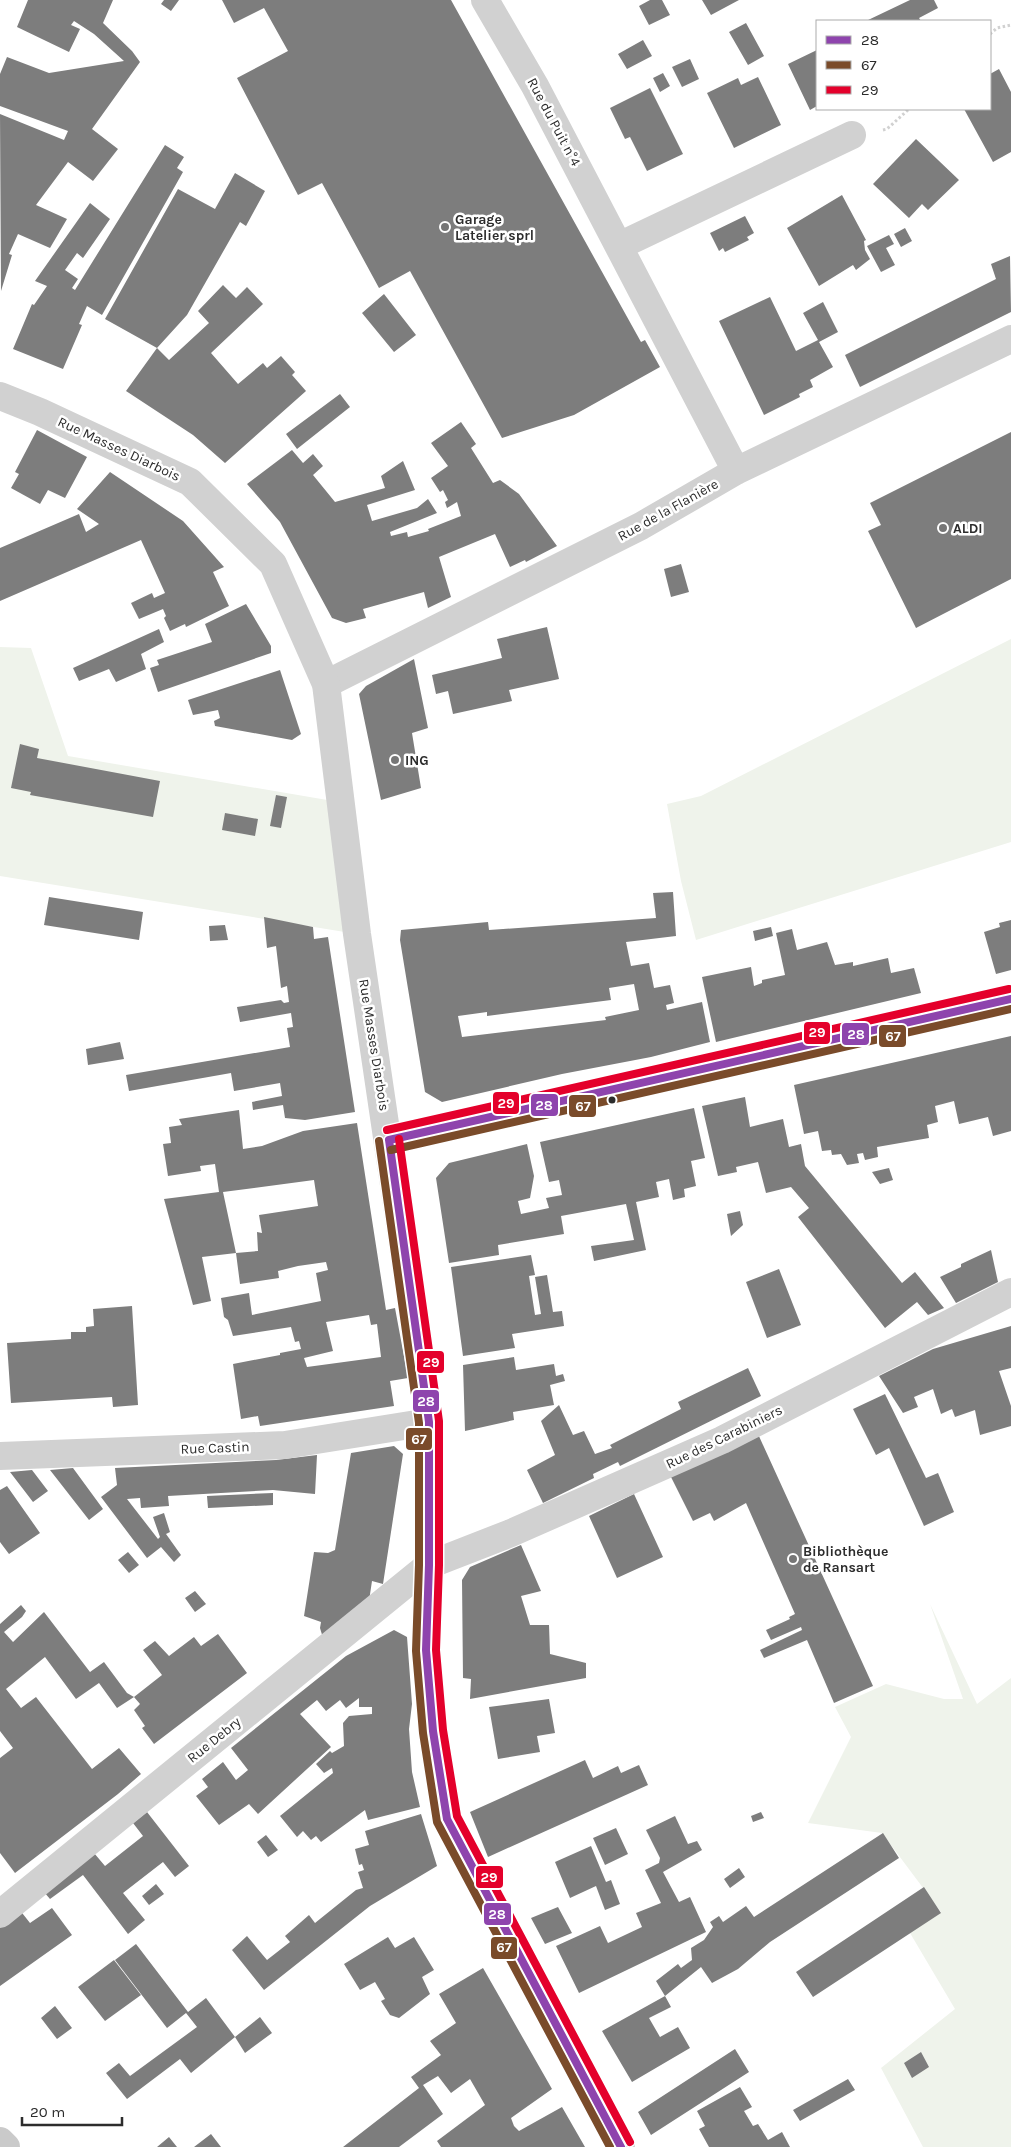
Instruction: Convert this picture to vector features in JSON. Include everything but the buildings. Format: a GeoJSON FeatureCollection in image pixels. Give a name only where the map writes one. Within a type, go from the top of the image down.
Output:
{"type":"FeatureCollection","features":[{"type":"Feature","properties":{"kind":"main road"},"geometry":{"type":"LineString","coordinates":[[0,2141],[6,2147]]}},
{"type":"Feature","properties":{"kind":"street","name":"Rue du Puit n°4"},"geometry":{"type":"LineString","coordinates":[[485,0],[536,86],[736,471]]}},
{"type":"Feature","properties":{"kind":"street"},"geometry":{"type":"LineString","coordinates":[[619,246],[852,135]]}},
{"type":"Feature","properties":{"kind":"street","name":"Rue de la Flanière"},"geometry":{"type":"LineString","coordinates":[[326,684],[641,526],[736,471],[1011,339]]}},
{"type":"Feature","properties":{"kind":"street","name":"Rue Masses Diarbois"},"geometry":{"type":"LineString","coordinates":[[0,396],[40,412],[190,482],[273,564],[326,684],[339,802],[429,1422],[429,1565],[426,1650],[433,1731],[447,1819],[621,2147]]}},
{"type":"Feature","properties":{"kind":"street"},"geometry":{"type":"LineString","coordinates":[[389,1140],[1011,999]]}},
{"type":"Feature","properties":{"kind":"street","name":"Rue des Carabiniers"},"geometry":{"type":"LineString","coordinates":[[429,1565],[511,1533],[722,1440],[1011,1292]]}},
{"type":"Feature","properties":{"kind":"street","name":"Rue Castin"},"geometry":{"type":"LineString","coordinates":[[0,1456],[285,1445],[429,1422]]}},
{"type":"Feature","properties":{"kind":"street","name":"Rue Debry"},"geometry":{"type":"LineString","coordinates":[[0,1914],[429,1565]]}},
{"type":"Feature","properties":{"kind":"path"},"geometry":{"type":"LineString","coordinates":[[991,33],[997,28],[1011,25]]}},
{"type":"Feature","properties":{"kind":"shaded area"},"geometry":{"type":"Polygon","coordinates":[[[1011,639],[1011,842],[696,940],[681,881],[667,804],[701,796],[1011,639]]]}},
{"type":"Feature","properties":{"kind":"shaded area"},"geometry":{"type":"Polygon","coordinates":[[[0,647],[31,648],[68,756],[339,802],[357,934],[0,876],[0,647]]]}},
{"type":"Feature","properties":{"kind":"shaded area"},"geometry":{"type":"Polygon","coordinates":[[[930,1604],[977,1704],[1011,1678],[1011,2147],[923,2147],[881,2068],[955,2009],[910,1933],[941,1912],[882,1833],[808,1823],[851,1737],[835,1707],[886,1684],[944,1699],[963,1699],[930,1604]]]}},
{"type":"Feature","properties":{"kind":"transit line","name":"29"},"geometry":{"type":"LineString","coordinates":[[387,1130],[1009,989]]}},
{"type":"Feature","properties":{"kind":"transit line","name":"28"},"geometry":{"type":"LineString","coordinates":[[389,1140],[1011,999]]}},
{"type":"Feature","properties":{"kind":"transit line","name":"67"},"geometry":{"type":"LineString","coordinates":[[391,1150],[1011,1009]]}},
{"type":"Feature","properties":{"kind":"transit line","name":"29"},"geometry":{"type":"LineString","coordinates":[[399,1139],[439,1421],[439,1565],[436,1650],[443,1730],[457,1816],[630,2142]]}},
{"type":"Feature","properties":{"kind":"transit line","name":"28"},"geometry":{"type":"LineString","coordinates":[[389,1140],[429,1422],[429,1565],[426,1650],[433,1731],[447,1819],[621,2147]]}},
{"type":"Feature","properties":{"kind":"transit line","name":"67"},"geometry":{"type":"LineString","coordinates":[[379,1141],[419,1423],[419,1565],[416,1651],[423,1733],[437,1822],[610,2147]]}},
{"type":"Feature","properties":{"kind":"place","name":"Garage Latelier sprl"},"geometry":{"type":"Point","coordinates":[445,227]}},
{"type":"Feature","properties":{"kind":"place","name":"ALDI"},"geometry":{"type":"Point","coordinates":[943,528]}},
{"type":"Feature","properties":{"kind":"place","name":"ING"},"geometry":{"type":"Point","coordinates":[395,760]}},
{"type":"Feature","properties":{"kind":"place","name":"Bibliothèque de Ransart"},"geometry":{"type":"Point","coordinates":[793,1559]}}]}
